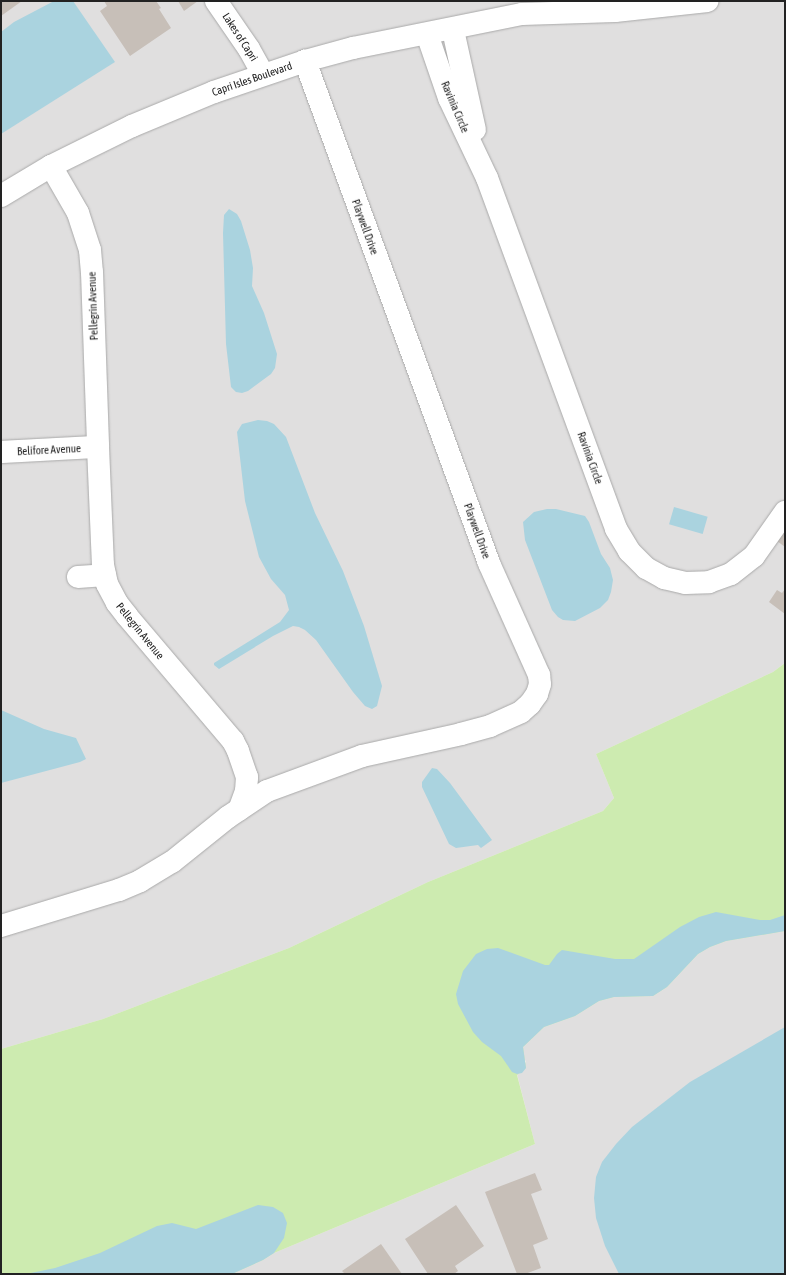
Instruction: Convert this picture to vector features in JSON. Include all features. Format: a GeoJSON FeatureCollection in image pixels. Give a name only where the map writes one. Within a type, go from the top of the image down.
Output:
{"type":"FeatureCollection","features":[{"type":"Feature","properties":{"kind":"street","name":"Lakes of Capri"},"geometry":{"type":"LineString","coordinates":[[216,1],[249,49],[263,74]]}},
{"type":"Feature","properties":{"kind":"street","name":"Capri Isles Boulevard"},"geometry":{"type":"LineString","coordinates":[[1,196],[51,166],[100,140],[160,114],[263,74],[304,61],[353,48],[453,30],[521,8],[545,7],[615,11],[707,1]]}},
{"type":"Feature","properties":{"kind":"street","name":"Ravinia Circle"},"geometry":{"type":"LineString","coordinates":[[453,30],[466,96],[487,178]]}},
{"type":"Feature","properties":{"kind":"street","name":"Ravinia Circle"},"geometry":{"type":"LineString","coordinates":[[427,34],[449,98],[487,178],[616,529],[622,541],[637,561],[655,574],[680,582],[697,584],[720,579],[743,566],[754,556],[785,512]]}},
{"type":"Feature","properties":{"kind":"street","name":"Playwell Drive"},"geometry":{"type":"LineString","coordinates":[[239,810],[267,791],[334,765],[362,756],[461,734],[508,719],[521,712],[530,704],[537,694],[540,684],[536,667],[508,610],[486,556],[304,61]]}},
{"type":"Feature","properties":{"kind":"street","name":"Pellegrin Avenue"},"geometry":{"type":"LineString","coordinates":[[51,166],[78,213],[90,250],[98,448],[105,575],[107,584],[117,603],[233,742],[238,751],[247,777],[246,791],[239,810]]}},
{"type":"Feature","properties":{"kind":"street","name":"Belifore Avenue"},"geometry":{"type":"LineString","coordinates":[[1,452],[98,448]]}},
{"type":"Feature","properties":{"kind":"street"},"geometry":{"type":"LineString","coordinates":[[78,577],[105,575]]}},
{"type":"Feature","properties":{"kind":"street"},"geometry":{"type":"LineString","coordinates":[[1,926],[119,890],[140,881],[172,862],[239,810]]}},
{"type":"Feature","properties":{"kind":"shaded area"},"geometry":{"type":"Polygon","coordinates":[[[1,1],[785,1],[785,663],[773,672],[596,754],[614,798],[603,811],[428,882],[289,948],[103,1019],[1,1049],[1,1]]]}},
{"type":"Feature","properties":{"kind":"shaded area"},"geometry":{"type":"Polygon","coordinates":[[[785,931],[785,1274],[232,1274],[263,1260],[274,1253],[535,1144],[517,1074],[526,1062],[523,1055],[523,1047],[544,1027],[575,1016],[599,1001],[614,997],[653,996],[667,987],[698,954],[710,947],[726,941],[785,931]]]}},
{"type":"Feature","properties":{"kind":"green space"},"geometry":{"type":"Polygon","coordinates":[[[785,663],[785,931],[726,941],[710,947],[698,954],[667,987],[653,996],[614,997],[599,1001],[575,1016],[544,1027],[523,1047],[526,1068],[517,1075],[535,1144],[274,1253],[263,1260],[232,1274],[1,1274],[1,1049],[103,1019],[289,948],[428,882],[603,811],[614,798],[596,754],[773,672],[785,663]]]}},
{"type":"Feature","properties":{"kind":"water"},"geometry":{"type":"Polygon","coordinates":[[[54,1],[73,1],[115,62],[1,134],[1,32],[14,22],[54,1]]]}},
{"type":"Feature","properties":{"kind":"water"},"geometry":{"type":"Polygon","coordinates":[[[229,209],[237,214],[241,221],[250,250],[253,268],[252,286],[264,313],[277,354],[275,368],[271,374],[248,391],[242,393],[236,392],[231,387],[226,344],[223,233],[224,215],[229,209]]]}},
{"type":"Feature","properties":{"kind":"water"},"geometry":{"type":"Polygon","coordinates":[[[258,420],[267,421],[274,424],[286,437],[315,513],[343,571],[364,626],[382,686],[377,706],[372,709],[365,706],[353,692],[316,640],[305,630],[299,627],[293,626],[273,636],[219,669],[214,665],[214,663],[280,622],[289,610],[285,595],[271,579],[259,557],[245,501],[237,432],[242,424],[258,420]]]}},
{"type":"Feature","properties":{"kind":"water"},"geometry":{"type":"Polygon","coordinates":[[[674,507],[708,517],[703,534],[669,524],[674,507]]]}},
{"type":"Feature","properties":{"kind":"water"},"geometry":{"type":"Polygon","coordinates":[[[547,509],[556,509],[585,516],[589,522],[601,554],[610,568],[613,580],[608,600],[600,608],[575,621],[563,620],[552,610],[525,540],[523,522],[534,512],[547,509]]]}},
{"type":"Feature","properties":{"kind":"water"},"geometry":{"type":"Polygon","coordinates":[[[1,710],[44,729],[76,738],[86,759],[80,762],[1,783],[1,710]]]}},
{"type":"Feature","properties":{"kind":"water"},"geometry":{"type":"Polygon","coordinates":[[[432,768],[437,769],[450,783],[492,840],[481,848],[478,845],[456,848],[449,844],[422,787],[422,782],[432,768]]]}},
{"type":"Feature","properties":{"kind":"water"},"geometry":{"type":"Polygon","coordinates":[[[716,912],[760,920],[770,920],[785,915],[785,931],[726,941],[710,947],[698,954],[667,987],[653,996],[614,997],[599,1001],[575,1016],[544,1027],[523,1047],[526,1068],[522,1073],[517,1074],[512,1072],[501,1056],[482,1042],[473,1032],[458,1004],[456,994],[463,971],[476,954],[487,949],[498,948],[545,965],[549,965],[562,950],[615,959],[634,959],[680,927],[699,917],[716,912]]]}},
{"type":"Feature","properties":{"kind":"water"},"geometry":{"type":"Polygon","coordinates":[[[785,1027],[785,1274],[619,1274],[605,1246],[596,1218],[594,1198],[596,1177],[602,1162],[632,1127],[690,1082],[785,1027]]]}},
{"type":"Feature","properties":{"kind":"water"},"geometry":{"type":"Polygon","coordinates":[[[258,1205],[273,1207],[283,1213],[287,1223],[284,1238],[274,1253],[263,1260],[232,1274],[26,1274],[55,1268],[100,1253],[157,1226],[172,1223],[196,1229],[258,1205]]]}},
{"type":"Feature","properties":{"kind":"building"},"geometry":{"type":"Polygon","coordinates":[[[1,1],[22,1],[1,16],[1,1]]]}},
{"type":"Feature","properties":{"kind":"building"},"geometry":{"type":"Polygon","coordinates":[[[104,1],[156,1],[161,8],[159,9],[171,28],[130,56],[100,11],[107,6],[104,1]]]}},
{"type":"Feature","properties":{"kind":"building"},"geometry":{"type":"Polygon","coordinates":[[[178,1],[198,1],[184,11],[178,1]]]}},
{"type":"Feature","properties":{"kind":"building"},"geometry":{"type":"Polygon","coordinates":[[[785,530],[785,547],[777,541],[785,530]]]}},
{"type":"Feature","properties":{"kind":"building"},"geometry":{"type":"Polygon","coordinates":[[[785,589],[785,614],[769,602],[777,590],[782,593],[785,589]]]}},
{"type":"Feature","properties":{"kind":"building"},"geometry":{"type":"Polygon","coordinates":[[[535,1173],[542,1190],[531,1194],[548,1239],[533,1245],[541,1268],[525,1274],[517,1274],[485,1192],[535,1173]]]}},
{"type":"Feature","properties":{"kind":"building"},"geometry":{"type":"Polygon","coordinates":[[[456,1205],[484,1246],[455,1266],[458,1271],[454,1274],[428,1274],[405,1239],[456,1205]]]}},
{"type":"Feature","properties":{"kind":"building"},"geometry":{"type":"Polygon","coordinates":[[[381,1244],[402,1274],[345,1274],[342,1271],[381,1244]]]}}]}
